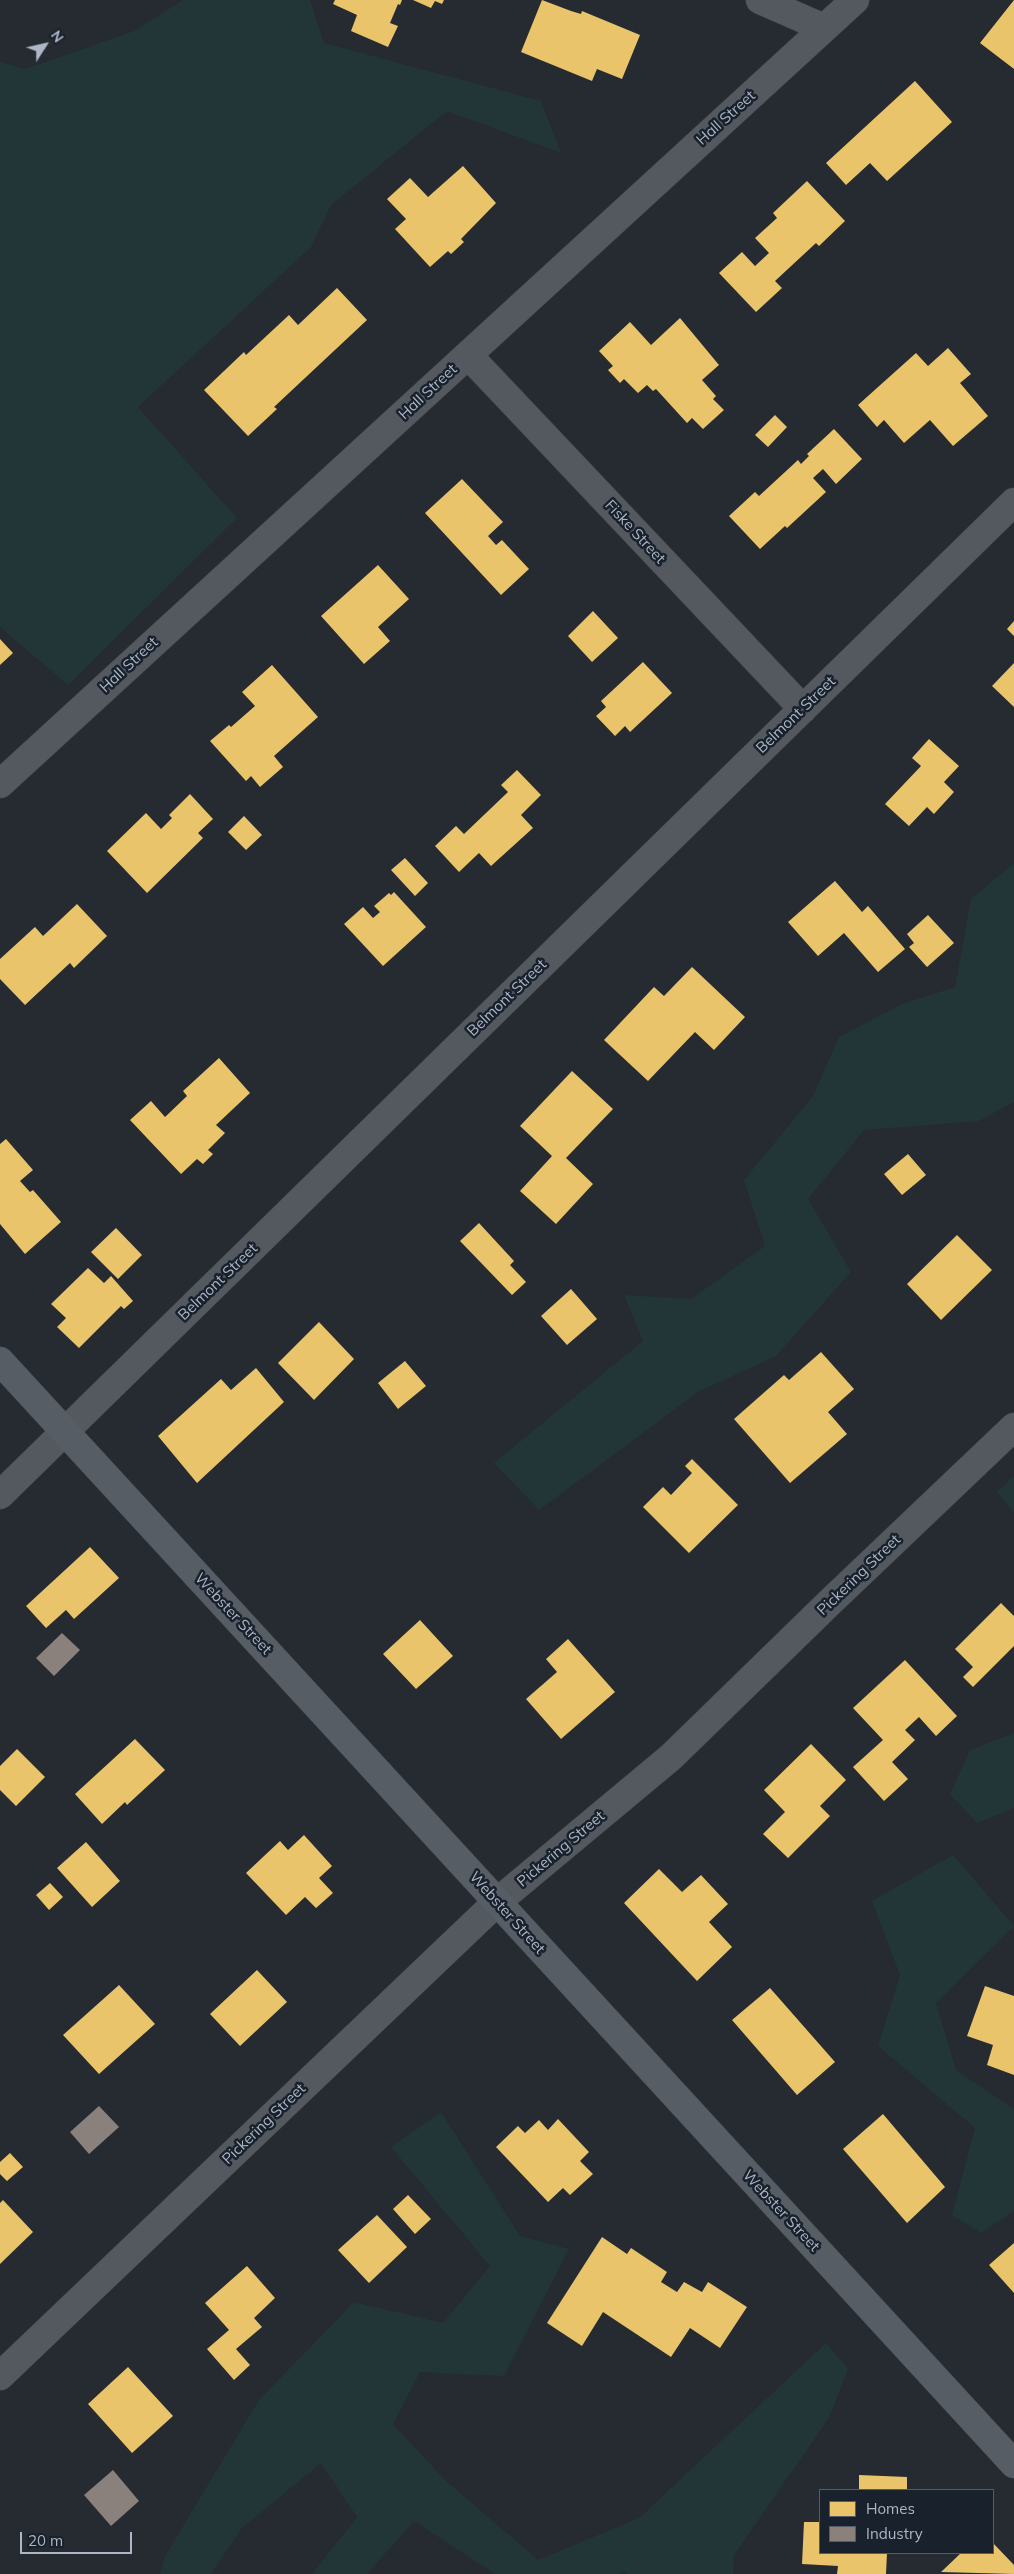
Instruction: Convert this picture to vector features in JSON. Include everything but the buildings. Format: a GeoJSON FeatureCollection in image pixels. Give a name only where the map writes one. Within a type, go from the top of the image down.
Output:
{"type":"FeatureCollection","features":[{"type":"Feature","properties":{"kind":"street"},"geometry":{"type":"LineString","coordinates":[[760,0],[824,28]]}},
{"type":"Feature","properties":{"kind":"street","name":"Hall Street"},"geometry":{"type":"LineString","coordinates":[[0,784],[855,0]]}},
{"type":"Feature","properties":{"kind":"street","name":"Fiske Street"},"geometry":{"type":"LineString","coordinates":[[468,355],[802,709]]}},
{"type":"Feature","properties":{"kind":"street","name":"Belmont Street"},"geometry":{"type":"LineString","coordinates":[[0,1495],[1014,502]]}},
{"type":"Feature","properties":{"kind":"street","name":"Webster Street"},"geometry":{"type":"LineString","coordinates":[[0,1361],[1014,2464]]}},
{"type":"Feature","properties":{"kind":"street","name":"Pickering Street"},"geometry":{"type":"LineString","coordinates":[[0,2376],[498,1902],[671,1757],[835,1597],[1014,1427]]}},
{"type":"Feature","properties":{"kind":"shaded area"},"geometry":{"type":"Polygon","coordinates":[[[183,0],[310,0],[324,43],[541,101],[561,153],[447,111],[331,205],[311,247],[138,407],[237,518],[68,685],[0,627],[0,62],[26,69],[134,31],[183,0]]]}},
{"type":"Feature","properties":{"kind":"shaded area"},"geometry":{"type":"Polygon","coordinates":[[[1014,863],[1014,1102],[979,1121],[864,1130],[808,1199],[851,1272],[776,1356],[698,1392],[539,1510],[494,1463],[643,1341],[624,1295],[691,1299],[765,1246],[744,1180],[813,1096],[839,1037],[902,1004],[955,987],[971,899],[1014,863]]]}},
{"type":"Feature","properties":{"kind":"shaded area"},"geometry":{"type":"Polygon","coordinates":[[[1014,1476],[1014,1512],[997,1492],[1014,1476]]]}},
{"type":"Feature","properties":{"kind":"shaded area"},"geometry":{"type":"Polygon","coordinates":[[[1014,1733],[1014,1808],[977,1823],[950,1794],[970,1750],[1014,1733]]]}},
{"type":"Feature","properties":{"kind":"shaded area"},"geometry":{"type":"Polygon","coordinates":[[[953,1855],[1014,1926],[936,2003],[956,2070],[1014,2109],[1014,2211],[981,2233],[952,2215],[975,2128],[878,2046],[900,1975],[872,1901],[953,1855]]]}},
{"type":"Feature","properties":{"kind":"shaded area"},"geometry":{"type":"Polygon","coordinates":[[[441,2112],[520,2236],[569,2249],[504,2376],[420,2372],[393,2424],[446,2481],[538,2560],[639,2518],[826,2343],[848,2369],[829,2418],[734,2555],[733,2574],[628,2574],[625,2571],[618,2574],[495,2574],[414,2521],[367,2574],[312,2574],[357,2517],[321,2463],[242,2528],[211,2574],[160,2574],[165,2556],[259,2400],[354,2302],[443,2323],[490,2266],[391,2147],[441,2112]]]}}]}
